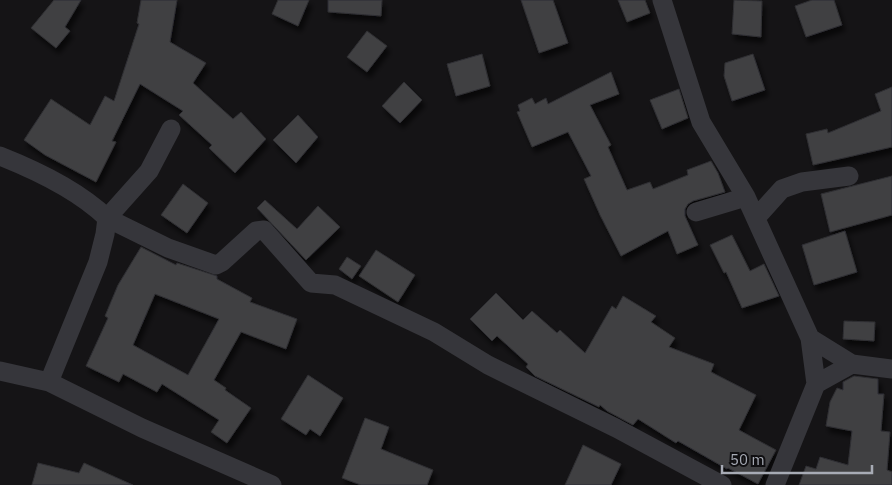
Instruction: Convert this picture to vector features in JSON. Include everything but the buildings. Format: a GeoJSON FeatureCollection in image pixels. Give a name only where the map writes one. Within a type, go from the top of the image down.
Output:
{"type":"FeatureCollection","features":[{"type":"Feature","properties":{"kind":"street"},"geometry":{"type":"LineString","coordinates":[[662,0],[701,122],[746,197],[810,338],[816,384],[775,485]]}},
{"type":"Feature","properties":{"kind":"street"},"geometry":{"type":"LineString","coordinates":[[49,382],[98,262],[107,218],[149,171],[171,129]]}},
{"type":"Feature","properties":{"kind":"street"},"geometry":{"type":"LineString","coordinates":[[0,156],[30,168],[92,204],[107,218],[168,248],[216,265],[222,262],[256,232],[264,230],[311,283],[335,285],[434,332],[488,365],[616,428],[722,485]]}},
{"type":"Feature","properties":{"kind":"street"},"geometry":{"type":"LineString","coordinates":[[756,218],[782,189],[802,182],[849,176]]}},
{"type":"Feature","properties":{"kind":"street"},"geometry":{"type":"LineString","coordinates":[[696,212],[746,197]]}},
{"type":"Feature","properties":{"kind":"street"},"geometry":{"type":"LineString","coordinates":[[810,338],[852,364],[892,369]]}},
{"type":"Feature","properties":{"kind":"street"},"geometry":{"type":"LineString","coordinates":[[816,384],[852,364]]}},
{"type":"Feature","properties":{"kind":"street"},"geometry":{"type":"LineString","coordinates":[[0,371],[49,382],[142,428],[272,485]]}}]}
